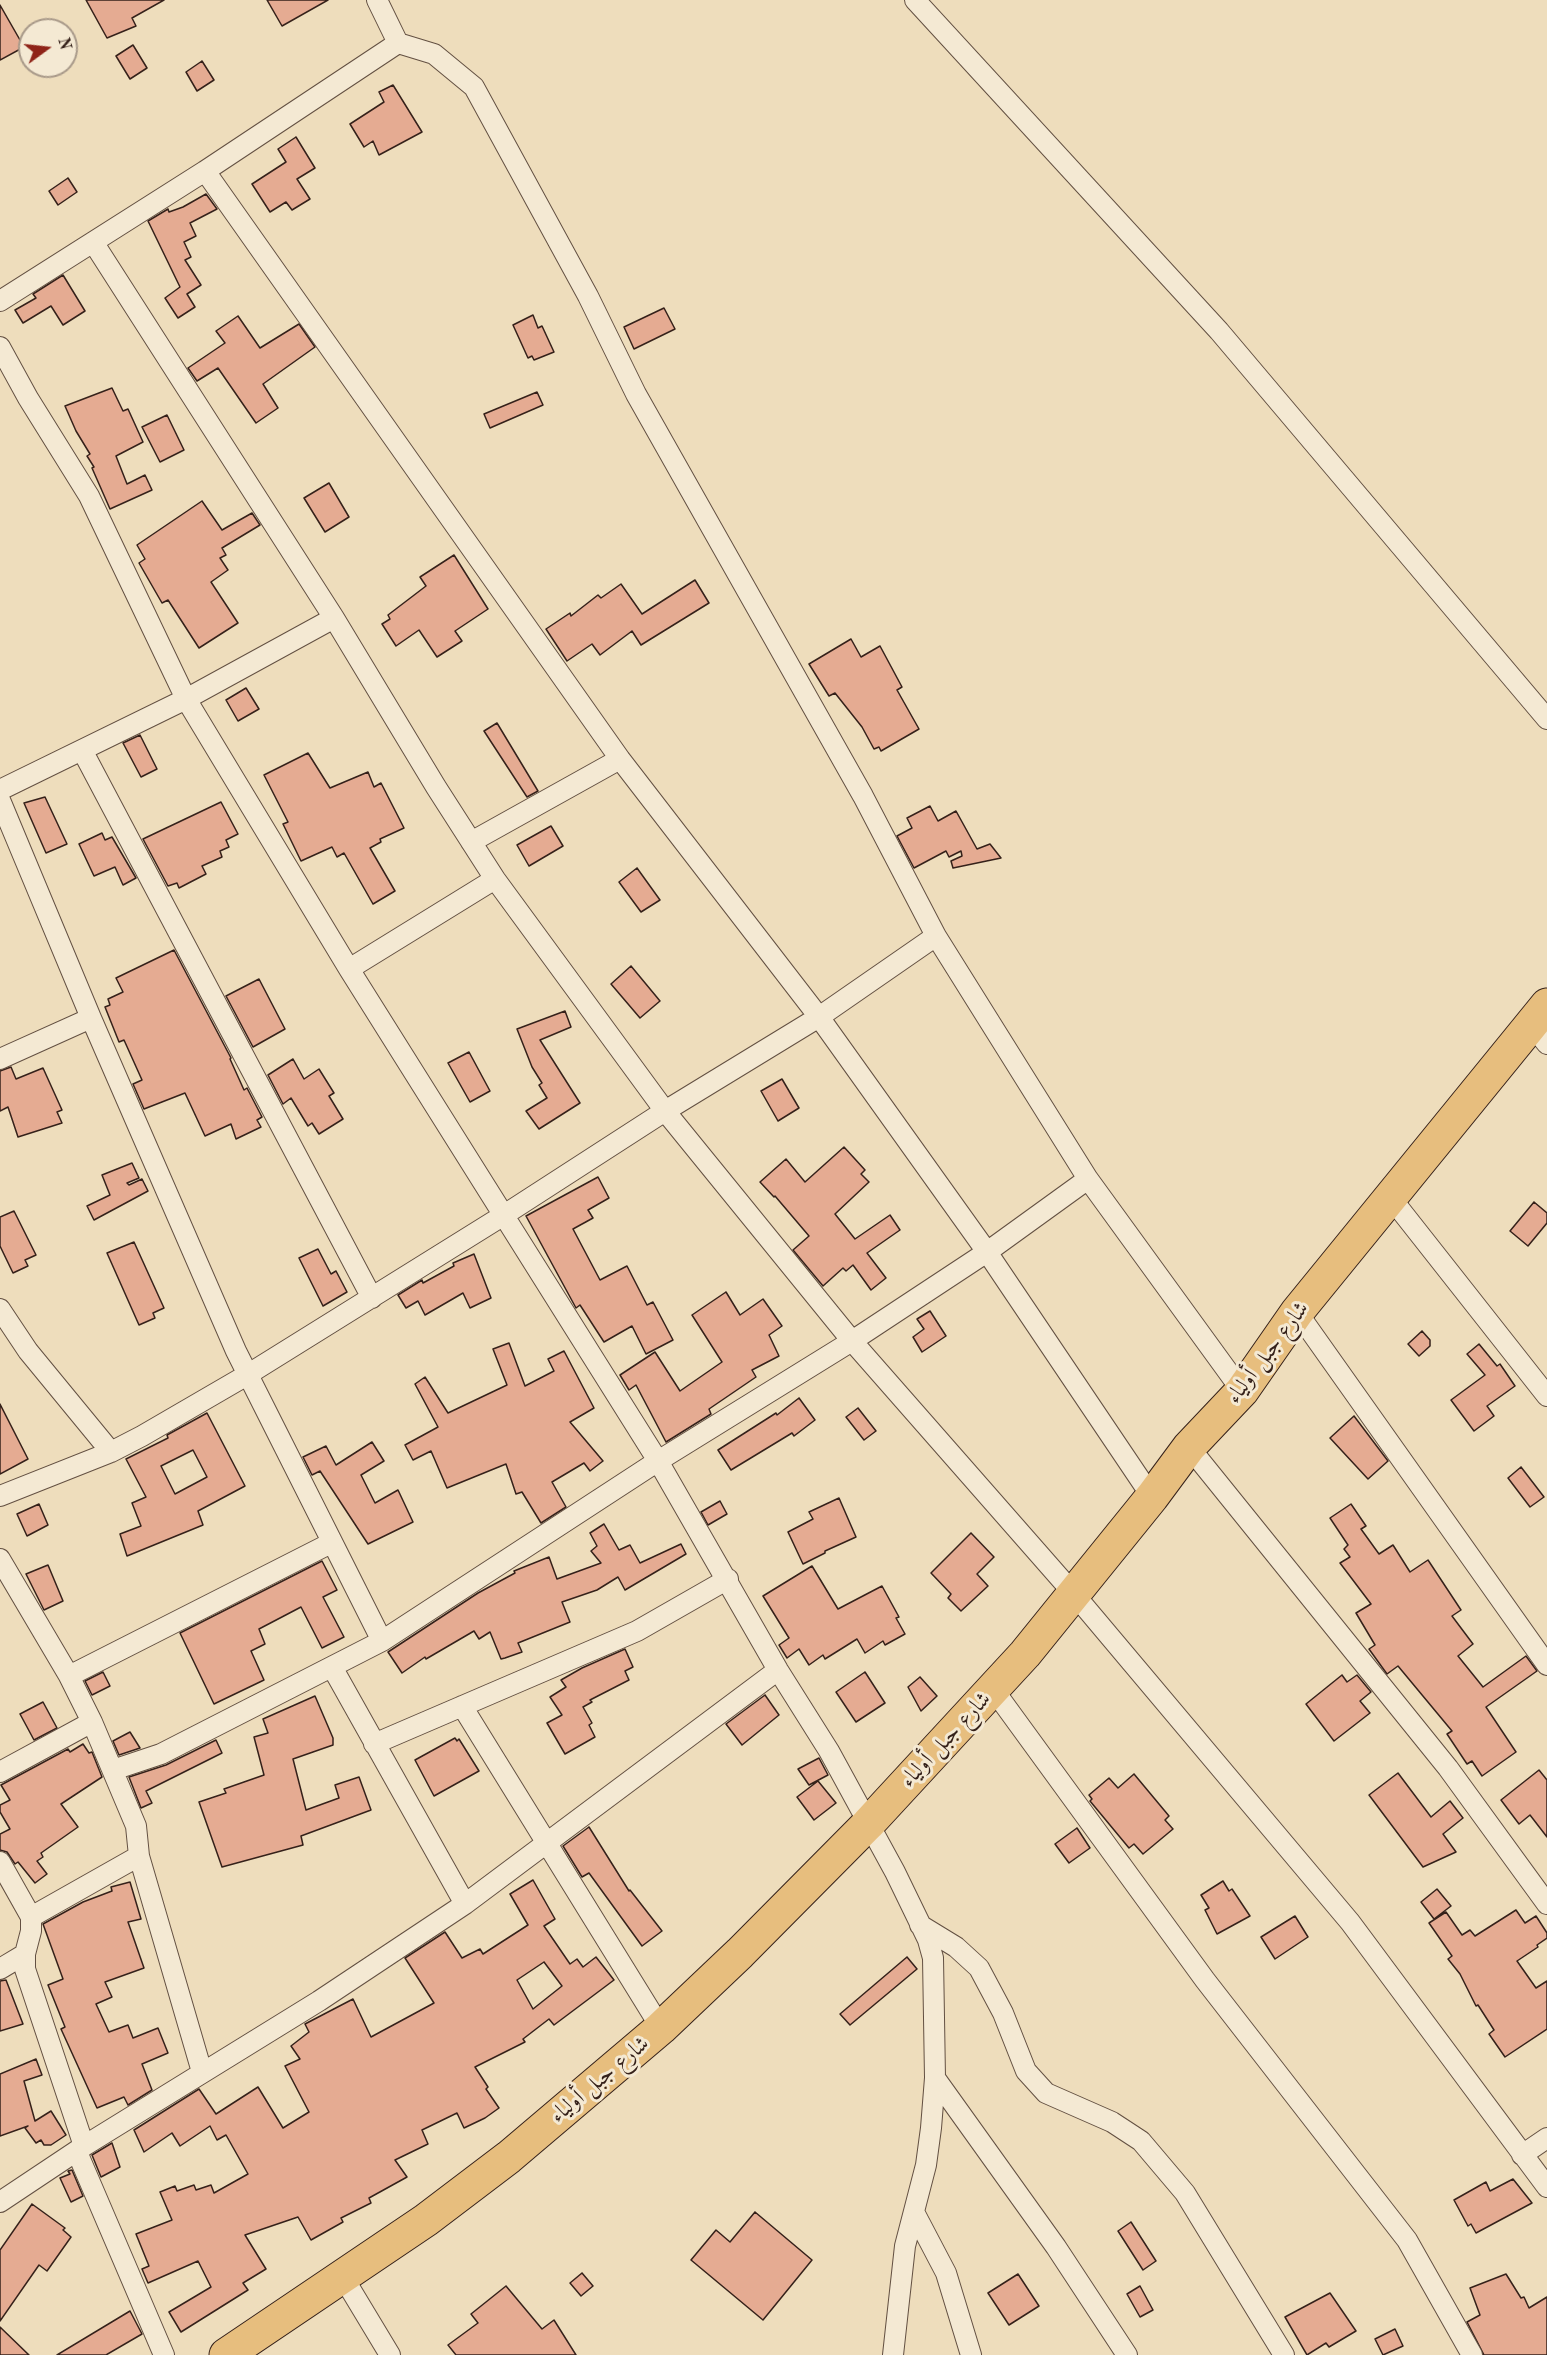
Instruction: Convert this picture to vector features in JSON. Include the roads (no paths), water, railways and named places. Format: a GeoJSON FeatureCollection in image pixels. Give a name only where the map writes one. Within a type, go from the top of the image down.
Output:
{"type":"FeatureCollection","features":[{"type":"Feature","properties":{"kind":"highway","name":"شارع جبل أولياء"},"geometry":{"type":"LineString","coordinates":[[226,2355],[426,2220],[509,2157],[661,2028],[740,1953],[867,1824],[993,1689],[1074,1594],[1189,1447],[1242,1391],[1297,1312],[1390,1198],[1542,1024]]}},
{"type":"Feature","properties":{"kind":"street"},"geometry":{"type":"LineString","coordinates":[[377,0],[398,43],[434,54],[474,87],[588,296],[636,394],[863,796],[936,936],[1088,1179],[1242,1391]]}},
{"type":"Feature","properties":{"kind":"street"},"geometry":{"type":"LineString","coordinates":[[915,0],[1218,331],[1547,719]]}},
{"type":"Feature","properties":{"kind":"street"},"geometry":{"type":"LineString","coordinates":[[0,302],[205,171],[398,43]]}},
{"type":"Feature","properties":{"kind":"street"},"geometry":{"type":"LineString","coordinates":[[205,171],[620,759],[819,1017],[987,1252],[1152,1497]]}},
{"type":"Feature","properties":{"kind":"street"},"geometry":{"type":"LineString","coordinates":[[93,242],[333,618],[495,879],[665,1111],[852,1341],[1074,1594],[1350,1922],[1547,2187]]}},
{"type":"Feature","properties":{"kind":"street"},"geometry":{"type":"LineString","coordinates":[[0,347],[28,398],[89,496],[186,699],[349,969],[658,1461],[728,1579],[778,1670],[829,1751],[895,1872],[928,1940],[933,1958],[935,2078],[926,2165],[905,2246],[892,2355]]}},
{"type":"Feature","properties":{"kind":"street"},"geometry":{"type":"LineString","coordinates":[[0,790],[186,699],[333,618]]}},
{"type":"Feature","properties":{"kind":"street"},"geometry":{"type":"LineString","coordinates":[[82,750],[372,1298]]}},
{"type":"Feature","properties":{"kind":"street"},"geometry":{"type":"LineString","coordinates":[[471,842],[620,759]]}},
{"type":"Feature","properties":{"kind":"street"},"geometry":{"type":"LineString","coordinates":[[0,800],[91,1018],[247,1375],[382,1641]]}},
{"type":"Feature","properties":{"kind":"street"},"geometry":{"type":"LineString","coordinates":[[349,969],[495,879]]}},
{"type":"Feature","properties":{"kind":"street"},"geometry":{"type":"LineString","coordinates":[[0,1496],[111,1452],[247,1375],[504,1215],[665,1111],[819,1017],[936,936]]}},
{"type":"Feature","properties":{"kind":"street"},"geometry":{"type":"LineString","coordinates":[[0,1059],[91,1018]]}},
{"type":"Feature","properties":{"kind":"street"},"geometry":{"type":"LineString","coordinates":[[113,1770],[161,1754],[382,1641],[658,1461],[852,1341],[987,1252],[1088,1179]]}},
{"type":"Feature","properties":{"kind":"street"},"geometry":{"type":"LineString","coordinates":[[1390,1198],[1547,1396]]}},
{"type":"Feature","properties":{"kind":"street"},"geometry":{"type":"LineString","coordinates":[[0,1309],[28,1351],[111,1452]]}},
{"type":"Feature","properties":{"kind":"street"},"geometry":{"type":"LineString","coordinates":[[1297,1312],[1547,1665]]}},
{"type":"Feature","properties":{"kind":"street"},"geometry":{"type":"LineString","coordinates":[[1189,1447],[1448,1768],[1547,1904]]}},
{"type":"Feature","properties":{"kind":"street"},"geometry":{"type":"LineString","coordinates":[[69,1676],[331,1543]]}},
{"type":"Feature","properties":{"kind":"street"},"geometry":{"type":"LineString","coordinates":[[0,1558],[69,1676],[92,1722],[136,1826],[139,1856],[202,2073]]}},
{"type":"Feature","properties":{"kind":"street"},"geometry":{"type":"LineString","coordinates":[[374,1744],[637,1630],[728,1579]]}},
{"type":"Feature","properties":{"kind":"street"},"geometry":{"type":"LineString","coordinates":[[332,1667],[465,1904]]}},
{"type":"Feature","properties":{"kind":"street"},"geometry":{"type":"LineString","coordinates":[[0,2202],[80,2149],[319,2001],[465,1904],[778,1670]]}},
{"type":"Feature","properties":{"kind":"street"},"geometry":{"type":"LineString","coordinates":[[993,1689],[1205,1980],[1407,2240],[1472,2355]]}},
{"type":"Feature","properties":{"kind":"street"},"geometry":{"type":"LineString","coordinates":[[462,1706],[661,2028]]}},
{"type":"Feature","properties":{"kind":"street"},"geometry":{"type":"LineString","coordinates":[[0,1772],[92,1722]]}},
{"type":"Feature","properties":{"kind":"street"},"geometry":{"type":"LineString","coordinates":[[31,1917],[139,1856]]}},
{"type":"Feature","properties":{"kind":"street"},"geometry":{"type":"LineString","coordinates":[[0,1862],[31,1917],[31,1931],[25,1954],[27,1976],[80,2149],[164,2355]]}},
{"type":"Feature","properties":{"kind":"street"},"geometry":{"type":"LineString","coordinates":[[920,1925],[956,1947],[980,1968],[1026,2071],[1046,2093],[1112,2122],[1141,2141],[1185,2193],[1284,2355]]}},
{"type":"Feature","properties":{"kind":"street"},"geometry":{"type":"LineString","coordinates":[[0,1969],[25,1954]]}},
{"type":"Feature","properties":{"kind":"street"},"geometry":{"type":"LineString","coordinates":[[935,2078],[1056,2247],[1127,2355]]}},
{"type":"Feature","properties":{"kind":"street"},"geometry":{"type":"LineString","coordinates":[[1522,2155],[1547,2138]]}},
{"type":"Feature","properties":{"kind":"street"},"geometry":{"type":"LineString","coordinates":[[914,2212],[946,2273],[971,2355]]}},
{"type":"Feature","properties":{"kind":"street"},"geometry":{"type":"LineString","coordinates":[[343,2277],[390,2355]]}}]}
